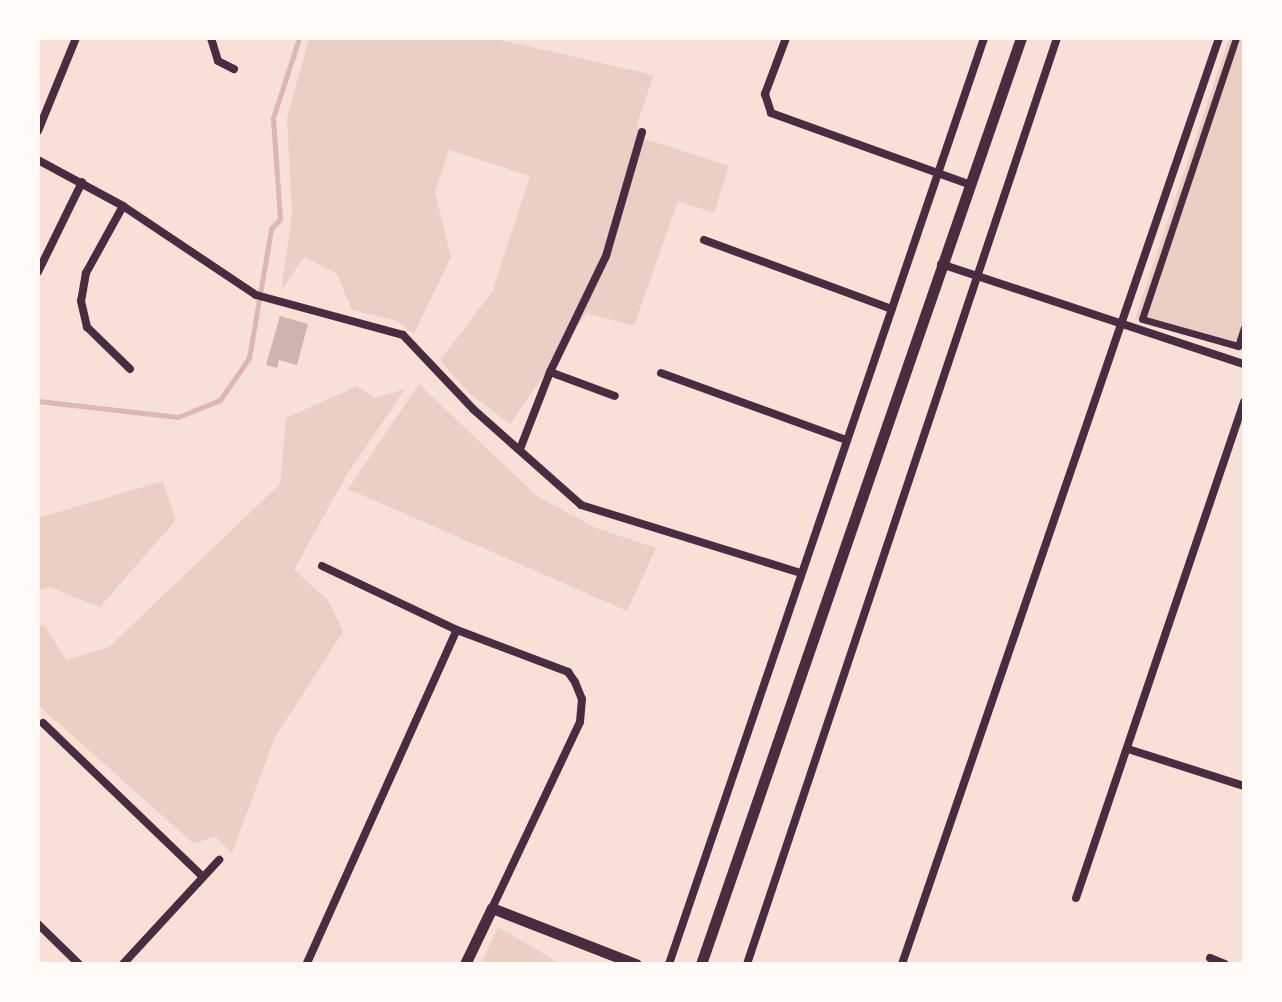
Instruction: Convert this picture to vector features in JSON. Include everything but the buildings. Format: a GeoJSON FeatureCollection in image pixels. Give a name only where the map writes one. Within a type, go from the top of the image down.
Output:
{"type":"FeatureCollection","features":[{"type":"Feature","properties":{"kind":"street"},"geometry":{"type":"LineString","coordinates":[[38,131],[76,38]]}},
{"type":"Feature","properties":{"kind":"street"},"geometry":{"type":"LineString","coordinates":[[211,38],[218,61],[234,69]]}},
{"type":"Feature","properties":{"kind":"street"},"geometry":{"type":"LineString","coordinates":[[786,38],[765,94],[771,113],[968,184]]}},
{"type":"Feature","properties":{"kind":"street"},"geometry":{"type":"LineString","coordinates":[[669,964],[892,309],[935,173],[984,38]]}},
{"type":"Feature","properties":{"kind":"street"},"geometry":{"type":"LineString","coordinates":[[701,964],[968,184],[1021,38]]}},
{"type":"Feature","properties":{"kind":"street"},"geometry":{"type":"LineString","coordinates":[[747,964],[1057,38]]}},
{"type":"Feature","properties":{"kind":"street"},"geometry":{"type":"LineString","coordinates":[[902,964],[1219,38]]}},
{"type":"Feature","properties":{"kind":"street"},"geometry":{"type":"LineString","coordinates":[[1236,38],[1142,319],[1238,346],[1244,328]]}},
{"type":"Feature","properties":{"kind":"street"},"geometry":{"type":"LineString","coordinates":[[520,449],[550,372],[606,256],[642,132]]}},
{"type":"Feature","properties":{"kind":"street"},"geometry":{"type":"LineString","coordinates":[[38,160],[123,206],[256,295],[403,335],[581,505],[801,573]]}},
{"type":"Feature","properties":{"kind":"street"},"geometry":{"type":"LineString","coordinates":[[38,272],[82,182]]}},
{"type":"Feature","properties":{"kind":"street"},"geometry":{"type":"LineString","coordinates":[[123,206],[86,273],[81,301],[87,327],[130,369]]}},
{"type":"Feature","properties":{"kind":"street"},"geometry":{"type":"LineString","coordinates":[[704,240],[892,309]]}},
{"type":"Feature","properties":{"kind":"street"},"geometry":{"type":"LineString","coordinates":[[941,264],[1244,364]]}},
{"type":"Feature","properties":{"kind":"street"},"geometry":{"type":"LineString","coordinates":[[550,372],[615,396]]}},
{"type":"Feature","properties":{"kind":"street"},"geometry":{"type":"LineString","coordinates":[[661,373],[846,440]]}},
{"type":"Feature","properties":{"kind":"street"},"geometry":{"type":"LineString","coordinates":[[1076,898],[1244,402]]}},
{"type":"Feature","properties":{"kind":"street"},"geometry":{"type":"LineString","coordinates":[[322,566],[457,630],[568,672],[582,699],[580,722],[465,964]]}},
{"type":"Feature","properties":{"kind":"street"},"geometry":{"type":"LineString","coordinates":[[307,963],[457,630]]}},
{"type":"Feature","properties":{"kind":"street"},"geometry":{"type":"LineString","coordinates":[[43,723],[203,877]]}},
{"type":"Feature","properties":{"kind":"street"},"geometry":{"type":"LineString","coordinates":[[1128,749],[1244,786]]}},
{"type":"Feature","properties":{"kind":"street"},"geometry":{"type":"LineString","coordinates":[[123,964],[219,860]]}},
{"type":"Feature","properties":{"kind":"street"},"geometry":{"type":"LineString","coordinates":[[492,908],[636,964]]}},
{"type":"Feature","properties":{"kind":"street"},"geometry":{"type":"LineString","coordinates":[[38,924],[79,964]]}},
{"type":"Feature","properties":{"kind":"street"},"geometry":{"type":"LineString","coordinates":[[1210,958],[1225,964]]}},
{"type":"Feature","properties":{"kind":"shaded area"},"geometry":{"type":"Polygon","coordinates":[[[309,38],[491,38],[654,75],[637,123],[642,138],[729,166],[714,213],[678,201],[634,326],[587,313],[510,424],[468,392],[440,360],[492,292],[530,176],[449,150],[435,192],[451,257],[414,334],[397,321],[352,310],[337,274],[304,257],[281,291],[292,215],[287,118],[309,38]]]}},
{"type":"Feature","properties":{"kind":"shaded area"},"geometry":{"type":"Polygon","coordinates":[[[1229,38],[1244,38],[1244,351],[1135,319],[1229,38]]]}},
{"type":"Feature","properties":{"kind":"shaded area"},"geometry":{"type":"Polygon","coordinates":[[[419,384],[538,497],[596,528],[656,548],[627,611],[348,489],[419,384]]]}},
{"type":"Feature","properties":{"kind":"shaded area"},"geometry":{"type":"Polygon","coordinates":[[[357,386],[375,398],[405,389],[346,476],[294,570],[328,600],[343,632],[275,737],[232,853],[215,836],[194,844],[38,705],[38,625],[45,626],[66,660],[109,647],[280,484],[286,418],[357,386]]]}},
{"type":"Feature","properties":{"kind":"shaded area"},"geometry":{"type":"Polygon","coordinates":[[[163,481],[176,520],[100,607],[49,587],[38,591],[38,518],[163,481]]]}},
{"type":"Feature","properties":{"kind":"shaded area"},"geometry":{"type":"Polygon","coordinates":[[[498,927],[556,961],[555,964],[481,964],[498,927]]]}},
{"type":"Feature","properties":{"kind":"waterway"},"geometry":{"type":"LineString","coordinates":[[38,401],[178,417],[220,400],[249,358],[271,229],[280,219],[273,118],[299,38]]}}]}
